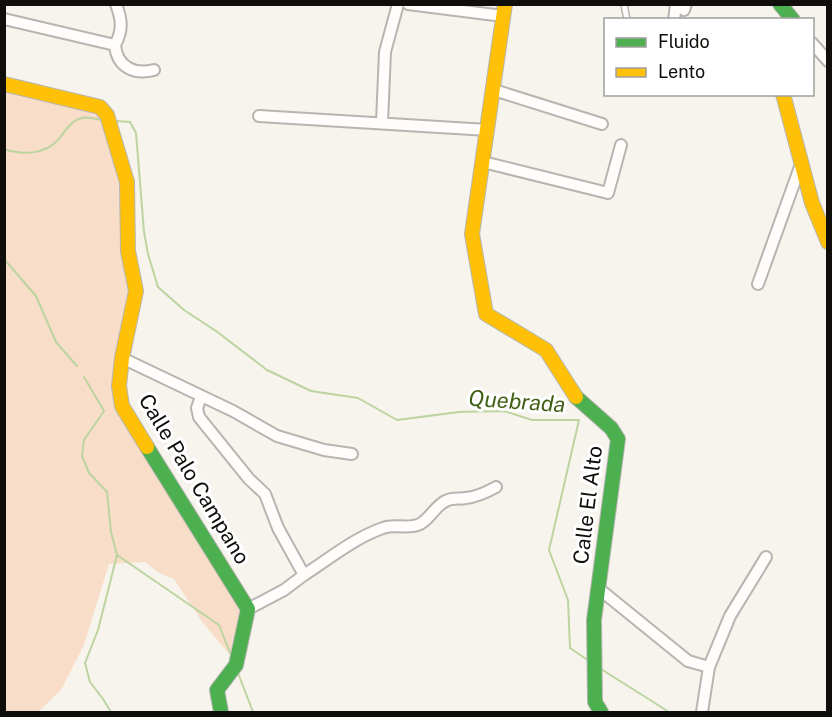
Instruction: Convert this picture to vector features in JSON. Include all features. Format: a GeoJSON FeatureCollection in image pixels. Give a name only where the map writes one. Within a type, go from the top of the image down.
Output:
{"type":"FeatureCollection","features":[{"type":"Feature","properties":{"kind":"street"},"geometry":{"type":"LineString","coordinates":[[116,4],[122,31],[115,45],[116,52],[125,66],[139,72],[154,70]]}},
{"type":"Feature","properties":{"kind":"street"},"geometry":{"type":"LineString","coordinates":[[382,122],[386,52],[398,4]]}},
{"type":"Feature","properties":{"kind":"street"},"geometry":{"type":"LineString","coordinates":[[408,4],[504,10]]}},
{"type":"Feature","properties":{"kind":"street"},"geometry":{"type":"LineString","coordinates":[[780,4],[791,18]]}},
{"type":"Feature","properties":{"kind":"street","name":"Calle El Alto"},"geometry":{"type":"LineString","coordinates":[[504,10],[472,234],[486,314],[546,350],[572,394],[611,428],[618,439],[594,620],[595,702],[601,712]]}},
{"type":"Feature","properties":{"kind":"street"},"geometry":{"type":"LineString","coordinates":[[4,19],[115,45]]}},
{"type":"Feature","properties":{"kind":"street"},"geometry":{"type":"LineString","coordinates":[[814,44],[828,61]]}},
{"type":"Feature","properties":{"kind":"street","name":"Calle Palo Campano"},"geometry":{"type":"LineString","coordinates":[[4,84],[100,107],[107,115],[128,189],[127,237],[136,291],[122,358],[120,399],[124,412],[248,609]]}},
{"type":"Feature","properties":{"kind":"street"},"geometry":{"type":"LineString","coordinates":[[494,90],[602,124]]}},
{"type":"Feature","properties":{"kind":"street"},"geometry":{"type":"LineString","coordinates":[[784,96],[812,203],[828,242]]}},
{"type":"Feature","properties":{"kind":"street"},"geometry":{"type":"LineString","coordinates":[[259,116],[488,130]]}},
{"type":"Feature","properties":{"kind":"street"},"geometry":{"type":"LineString","coordinates":[[483,162],[608,193],[621,145]]}},
{"type":"Feature","properties":{"kind":"street"},"geometry":{"type":"LineString","coordinates":[[758,284],[801,164]]}},
{"type":"Feature","properties":{"kind":"street"},"geometry":{"type":"LineString","coordinates":[[122,358],[233,411],[277,436],[324,450],[352,454]]}},
{"type":"Feature","properties":{"kind":"street"},"geometry":{"type":"LineString","coordinates":[[201,397],[196,408],[199,417],[249,479],[266,494],[278,528],[304,575]]}},
{"type":"Feature","properties":{"kind":"street"},"geometry":{"type":"LineString","coordinates":[[221,712],[217,690],[236,665],[248,609],[284,591],[356,541],[378,530],[393,525],[420,524],[439,505],[448,500],[476,496],[496,487]]}},
{"type":"Feature","properties":{"kind":"street"},"geometry":{"type":"LineString","coordinates":[[702,712],[710,667],[730,616],[766,557]]}},
{"type":"Feature","properties":{"kind":"street"},"geometry":{"type":"LineString","coordinates":[[598,588],[688,661],[710,667]]}},
{"type":"Feature","properties":{"kind":"shaded area"},"geometry":{"type":"Polygon","coordinates":[[[5,90],[99,113],[124,184],[130,285],[114,385],[242,608],[230,655],[203,623],[174,579],[159,573],[145,562],[109,564],[84,645],[61,690],[38,712],[5,712],[5,90]]]}},
{"type":"Feature","properties":{"kind":"waterway"},"geometry":{"type":"LineString","coordinates":[[4,149],[25,153],[40,151],[58,140],[78,119],[87,117],[102,120]]}},
{"type":"Feature","properties":{"kind":"waterway","name":"Quebrada"},"geometry":{"type":"LineString","coordinates":[[116,121],[130,122],[136,133],[144,232],[158,287],[184,310],[267,370],[311,391],[358,398],[397,420],[459,412],[504,411],[532,420],[579,420],[549,550],[568,600],[570,648],[589,661]]}},
{"type":"Feature","properties":{"kind":"waterway"},"geometry":{"type":"LineString","coordinates":[[4,259],[36,296],[56,342],[77,366]]}},
{"type":"Feature","properties":{"kind":"waterway"},"geometry":{"type":"LineString","coordinates":[[84,377],[104,411],[84,440],[82,456],[89,473],[107,492],[111,532],[117,555],[98,630],[85,663],[90,682],[111,712]]}},
{"type":"Feature","properties":{"kind":"waterway"},"geometry":{"type":"LineString","coordinates":[[117,555],[219,625],[231,655]]}},
{"type":"Feature","properties":{"kind":"waterway","name":"Quebrada"},"geometry":{"type":"LineString","coordinates":[[601,669],[669,712]]}},
{"type":"Feature","properties":{"kind":"waterway"},"geometry":{"type":"LineString","coordinates":[[238,673],[253,712]]}},
{"type":"Feature","properties":{"kind":"traffic: fast"},"geometry":{"type":"LineString","coordinates":[[780,4],[791,18]]}},
{"type":"Feature","properties":{"kind":"traffic: fast"},"geometry":{"type":"LineString","coordinates":[[576,397],[611,428],[618,439],[594,620],[595,702],[601,712]]}},
{"type":"Feature","properties":{"kind":"traffic: fast"},"geometry":{"type":"LineString","coordinates":[[147,447],[248,609],[236,665],[217,690],[221,712]]}},
{"type":"Feature","properties":{"kind":"traffic: slow"},"geometry":{"type":"LineString","coordinates":[[505,4],[472,234],[486,314],[546,350],[576,397]]}},
{"type":"Feature","properties":{"kind":"traffic: slow"},"geometry":{"type":"LineString","coordinates":[[4,84],[100,107],[107,115],[127,182],[128,251],[136,291],[122,358],[119,386],[122,406],[147,447]]}},
{"type":"Feature","properties":{"kind":"traffic: slow"},"geometry":{"type":"LineString","coordinates":[[784,96],[812,203],[828,242]]}}]}
